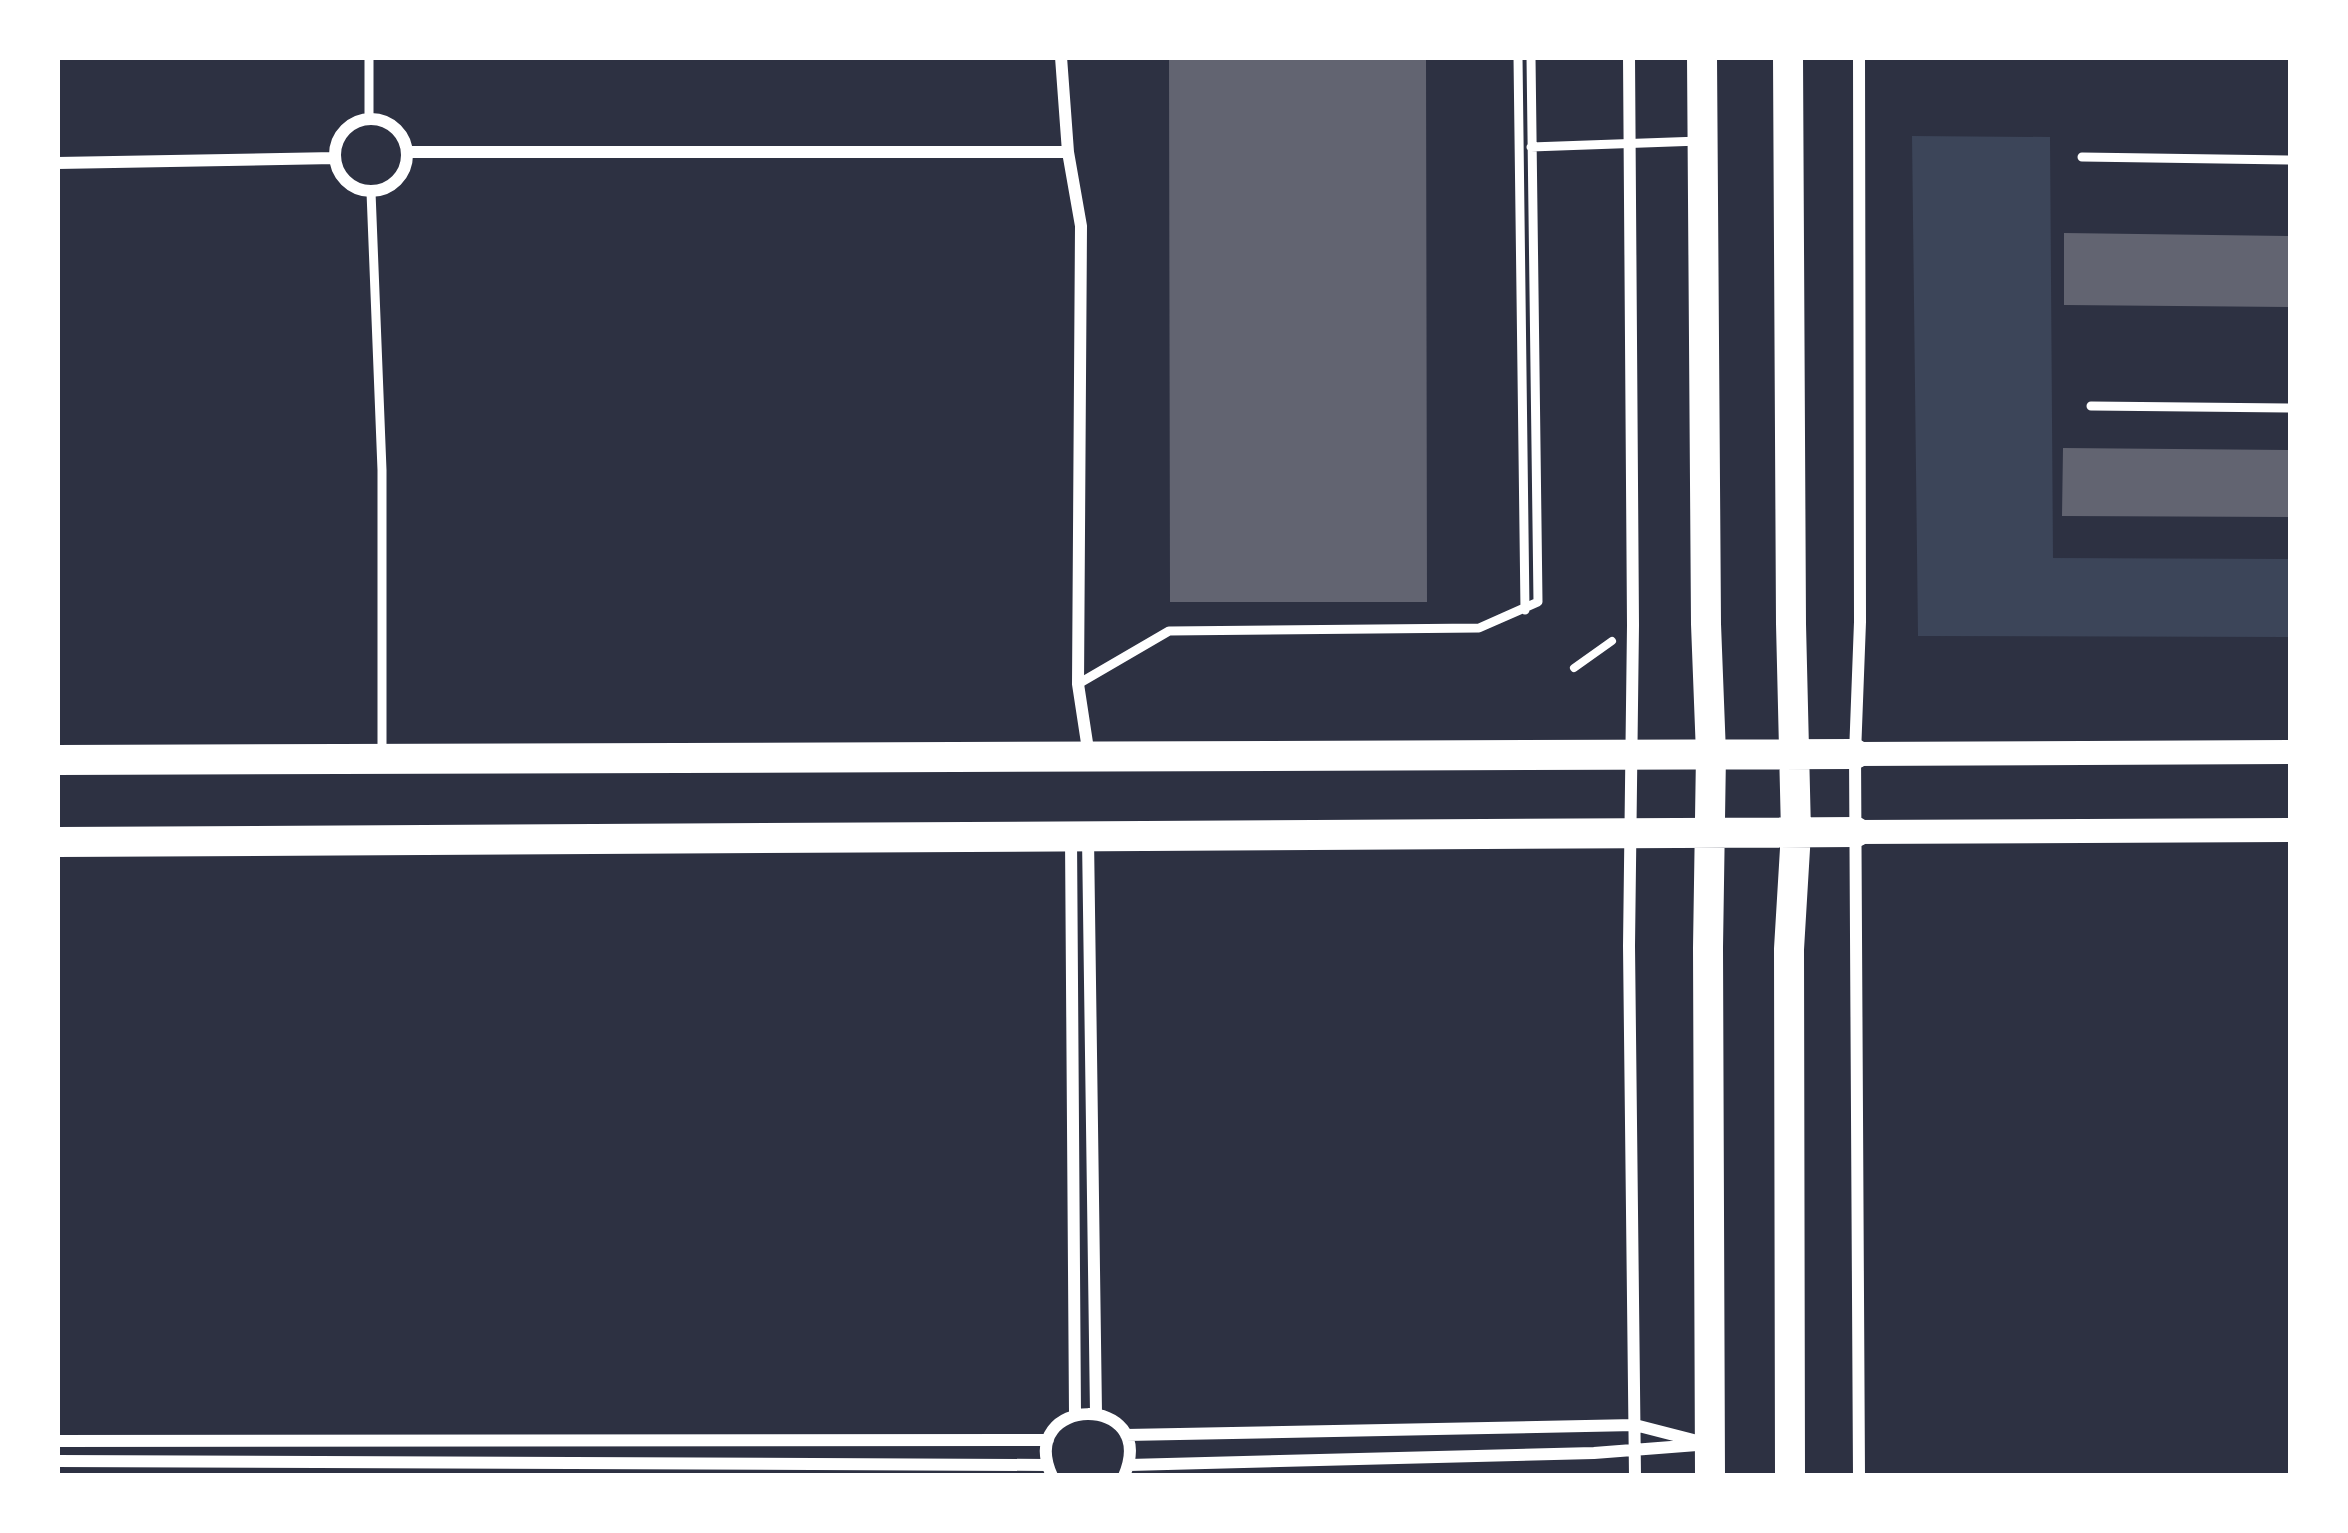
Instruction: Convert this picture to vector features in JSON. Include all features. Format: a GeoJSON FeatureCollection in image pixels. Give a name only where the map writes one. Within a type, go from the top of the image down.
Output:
{"type":"FeatureCollection","features":[{"type":"Feature","properties":{"kind":"main road"},"geometry":{"type":"LineString","coordinates":[[1702,57],[1706,624],[1712,754],[1710,1476]]}},
{"type":"Feature","properties":{"kind":"main road"},"geometry":{"type":"LineString","coordinates":[[1788,57],[1796,832],[1789,949],[1790,1476]]}},
{"type":"Feature","properties":{"kind":"main road"},"geometry":{"type":"LineString","coordinates":[[57,760],[2291,752]]}},
{"type":"Feature","properties":{"kind":"main road"},"geometry":{"type":"LineString","coordinates":[[57,842],[2291,830]]}},
{"type":"Feature","properties":{"kind":"street"},"geometry":{"type":"LineString","coordinates":[[1061,57],[1068,152],[1081,226],[1078,684],[1089,756]]}},
{"type":"Feature","properties":{"kind":"street"},"geometry":{"type":"LineString","coordinates":[[1630,57],[1635,1476]]}},
{"type":"Feature","properties":{"kind":"street"},"geometry":{"type":"LineString","coordinates":[[1858,1476],[1859,57]]}},
{"type":"Feature","properties":{"kind":"street"},"geometry":{"type":"LineString","coordinates":[[369,120],[390,125],[407,152],[401,175],[382,190],[371,191],[342,178],[335,158],[348,127],[369,120]]}},
{"type":"Feature","properties":{"kind":"street"},"geometry":{"type":"LineString","coordinates":[[407,152],[1068,152]]}},
{"type":"Feature","properties":{"kind":"street"},"geometry":{"type":"LineString","coordinates":[[57,163],[335,158]]}},
{"type":"Feature","properties":{"kind":"street"},"geometry":{"type":"LineString","coordinates":[[1079,836],[1096,1413]]}},
{"type":"Feature","properties":{"kind":"street"},"geometry":{"type":"LineString","coordinates":[[1075,1414],[1079,836]]}},
{"type":"Feature","properties":{"kind":"street"},"geometry":{"type":"LineString","coordinates":[[57,1461],[1049,1471],[1048,1440],[1063,1420],[1096,1413],[1108,1417],[1126,1435],[1130,1455],[1126,1470],[1710,1444]]}},
{"type":"Feature","properties":{"kind":"street"},"geometry":{"type":"LineString","coordinates":[[1126,1435],[1635,1425],[1710,1444]]}},
{"type":"Feature","properties":{"kind":"street"},"geometry":{"type":"LineString","coordinates":[[57,1441],[1048,1440]]}},
{"type":"Feature","properties":{"kind":"lane"},"geometry":{"type":"LineString","coordinates":[[368,57],[369,120]]}},
{"type":"Feature","properties":{"kind":"lane"},"geometry":{"type":"LineString","coordinates":[[1518,57],[1525,610]]}},
{"type":"Feature","properties":{"kind":"lane"},"geometry":{"type":"LineString","coordinates":[[1078,684],[1169,631],[1479,628],[1538,602],[1531,57]]}},
{"type":"Feature","properties":{"kind":"lane"},"geometry":{"type":"LineString","coordinates":[[1520,146],[1703,141]]}},
{"type":"Feature","properties":{"kind":"lane"},"geometry":{"type":"LineString","coordinates":[[2082,157],[2291,160]]}},
{"type":"Feature","properties":{"kind":"lane"},"geometry":{"type":"LineString","coordinates":[[371,191],[382,470],[382,759]]}},
{"type":"Feature","properties":{"kind":"lane"},"geometry":{"type":"LineString","coordinates":[[2091,406],[2291,408]]}},
{"type":"Feature","properties":{"kind":"path"},"geometry":{"type":"LineString","coordinates":[[1574,668],[1633,626]]}},
{"type":"Feature","properties":{"kind":"shaded area"},"geometry":{"type":"Polygon","coordinates":[[[1912,136],[2050,137],[2053,558],[2291,559],[2291,637],[1918,636],[1912,136]]]}},
{"type":"Feature","properties":{"kind":"building"},"geometry":{"type":"Polygon","coordinates":[[[1169,57],[1426,57],[1427,602],[1170,602],[1169,57]]]}},
{"type":"Feature","properties":{"kind":"building"},"geometry":{"type":"Polygon","coordinates":[[[2064,233],[2291,236],[2291,307],[2064,305],[2064,233]]]}},
{"type":"Feature","properties":{"kind":"building"},"geometry":{"type":"Polygon","coordinates":[[[2063,448],[2291,450],[2291,517],[2062,516],[2063,448]]]}}]}
